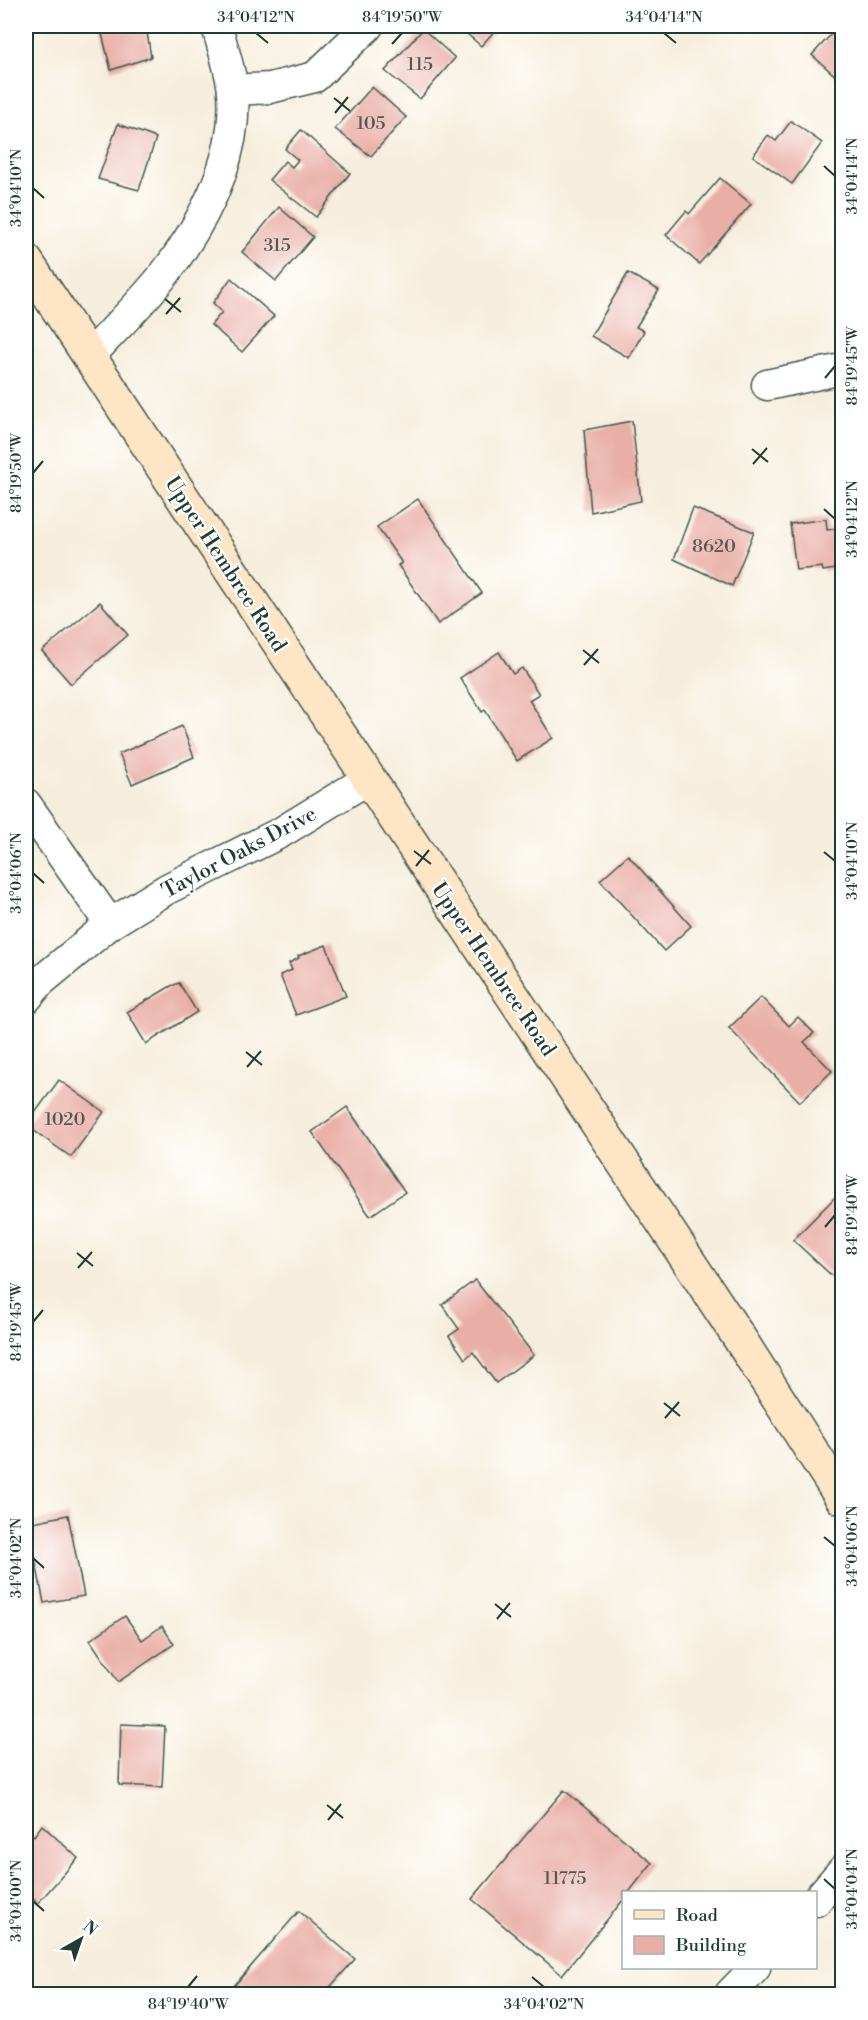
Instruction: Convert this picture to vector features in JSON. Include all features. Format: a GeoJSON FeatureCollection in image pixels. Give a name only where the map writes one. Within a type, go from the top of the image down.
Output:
{"type":"FeatureCollection","features":[{"type":"Feature","properties":{"kind":"street"},"geometry":{"type":"LineString","coordinates":[[89,357],[165,273],[199,221],[225,166],[233,117],[233,90],[217,26]]}},
{"type":"Feature","properties":{"kind":"street"},"geometry":{"type":"LineString","coordinates":[[233,90],[270,88],[315,77],[368,26]]}},
{"type":"Feature","properties":{"kind":"street","name":"Upper Hembree Road"},"geometry":{"type":"LineString","coordinates":[[26,261],[843,1498]]}},
{"type":"Feature","properties":{"kind":"street"},"geometry":{"type":"LineString","coordinates":[[767,385],[843,369]]}},
{"type":"Feature","properties":{"kind":"street","name":"Taylor Oaks Drive"},"geometry":{"type":"LineString","coordinates":[[26,999],[40,982],[110,924],[167,889],[280,833],[368,779]]}},
{"type":"Feature","properties":{"kind":"street"},"geometry":{"type":"LineString","coordinates":[[26,804],[110,924]]}},
{"type":"Feature","properties":{"kind":"street"},"geometry":{"type":"LineString","coordinates":[[817,1900],[843,1871]]}},
{"type":"Feature","properties":{"kind":"street"},"geometry":{"type":"LineString","coordinates":[[730,1995],[754,1969]]}},
{"type":"Feature","properties":{"kind":"building"},"geometry":{"type":"Polygon","coordinates":[[[100,26],[146,26],[151,57],[111,70],[100,26]]]}},
{"type":"Feature","properties":{"kind":"building"},"geometry":{"type":"Polygon","coordinates":[[[458,26],[499,26],[481,46],[458,26]]]}},
{"type":"Feature","properties":{"kind":"building"},"geometry":{"type":"Polygon","coordinates":[[[839,26],[842,26],[842,76],[840,80],[812,55],[839,26]]]}},
{"type":"Feature","properties":{"kind":"building"},"geometry":{"type":"Polygon","coordinates":[[[423,29],[455,58],[420,99],[385,71],[423,29]]]}},
{"type":"Feature","properties":{"kind":"building"},"geometry":{"type":"Polygon","coordinates":[[[372,87],[406,117],[371,156],[335,129],[372,87]]]}},
{"type":"Feature","properties":{"kind":"building"},"geometry":{"type":"Polygon","coordinates":[[[791,121],[822,143],[792,184],[753,156],[768,135],[776,141],[791,121]]]}},
{"type":"Feature","properties":{"kind":"building"},"geometry":{"type":"Polygon","coordinates":[[[118,124],[156,138],[139,190],[98,179],[118,124]]]}},
{"type":"Feature","properties":{"kind":"building"},"geometry":{"type":"Polygon","coordinates":[[[301,130],[350,173],[316,217],[269,180],[285,161],[292,167],[298,160],[285,149],[301,130]]]}},
{"type":"Feature","properties":{"kind":"building"},"geometry":{"type":"Polygon","coordinates":[[[720,178],[751,204],[699,264],[666,235],[686,211],[689,214],[720,178]]]}},
{"type":"Feature","properties":{"kind":"building"},"geometry":{"type":"Polygon","coordinates":[[[279,207],[313,237],[276,281],[242,252],[279,207]]]}},
{"type":"Feature","properties":{"kind":"building"},"geometry":{"type":"Polygon","coordinates":[[[628,273],[659,290],[636,327],[644,331],[629,358],[591,336],[628,273]]]}},
{"type":"Feature","properties":{"kind":"building"},"geometry":{"type":"Polygon","coordinates":[[[231,278],[274,316],[242,352],[211,325],[222,312],[213,303],[231,278]]]}},
{"type":"Feature","properties":{"kind":"building"},"geometry":{"type":"Polygon","coordinates":[[[632,421],[641,501],[591,512],[584,430],[632,421]]]}},
{"type":"Feature","properties":{"kind":"building"},"geometry":{"type":"Polygon","coordinates":[[[418,499],[482,593],[438,624],[398,565],[402,563],[377,527],[418,499]]]}},
{"type":"Feature","properties":{"kind":"building"},"geometry":{"type":"Polygon","coordinates":[[[693,508],[754,532],[732,586],[674,559],[693,508]]]}},
{"type":"Feature","properties":{"kind":"building"},"geometry":{"type":"Polygon","coordinates":[[[826,519],[827,530],[842,528],[842,568],[823,571],[822,567],[796,570],[790,524],[826,519]]]}},
{"type":"Feature","properties":{"kind":"building"},"geometry":{"type":"Polygon","coordinates":[[[100,602],[128,635],[71,684],[42,651],[100,602]]]}},
{"type":"Feature","properties":{"kind":"building"},"geometry":{"type":"Polygon","coordinates":[[[499,652],[513,674],[522,668],[539,694],[529,700],[553,738],[517,761],[485,710],[482,712],[460,678],[499,652]]]}},
{"type":"Feature","properties":{"kind":"building"},"geometry":{"type":"Polygon","coordinates":[[[182,726],[194,757],[132,784],[119,754],[182,726]]]}},
{"type":"Feature","properties":{"kind":"building"},"geometry":{"type":"Polygon","coordinates":[[[628,855],[691,926],[664,951],[600,880],[628,855]]]}},
{"type":"Feature","properties":{"kind":"building"},"geometry":{"type":"Polygon","coordinates":[[[326,945],[346,996],[296,1015],[280,975],[292,970],[289,963],[299,958],[298,956],[326,945]]]}},
{"type":"Feature","properties":{"kind":"building"},"geometry":{"type":"Polygon","coordinates":[[[179,983],[197,1012],[146,1044],[127,1012],[179,983]]]}},
{"type":"Feature","properties":{"kind":"building"},"geometry":{"type":"Polygon","coordinates":[[[761,997],[789,1026],[798,1017],[814,1033],[804,1042],[832,1071],[800,1102],[729,1028],[761,997]]]}},
{"type":"Feature","properties":{"kind":"building"},"geometry":{"type":"Polygon","coordinates":[[[59,1080],[104,1112],[71,1157],[26,1125],[59,1080]]]}},
{"type":"Feature","properties":{"kind":"building"},"geometry":{"type":"Polygon","coordinates":[[[347,1107],[405,1192],[370,1216],[312,1132],[347,1107]]]}},
{"type":"Feature","properties":{"kind":"building"},"geometry":{"type":"Polygon","coordinates":[[[842,1190],[842,1285],[793,1240],[842,1190]]]}},
{"type":"Feature","properties":{"kind":"building"},"geometry":{"type":"Polygon","coordinates":[[[475,1280],[534,1355],[496,1383],[473,1352],[465,1359],[449,1336],[459,1329],[442,1305],[475,1280]]]}},
{"type":"Feature","properties":{"kind":"building"},"geometry":{"type":"Polygon","coordinates":[[[68,1515],[84,1596],[44,1603],[28,1523],[68,1515]]]}},
{"type":"Feature","properties":{"kind":"building"},"geometry":{"type":"Polygon","coordinates":[[[125,1616],[142,1640],[162,1626],[174,1644],[118,1682],[90,1640],[125,1616]]]}},
{"type":"Feature","properties":{"kind":"building"},"geometry":{"type":"Polygon","coordinates":[[[121,1724],[165,1726],[162,1787],[119,1785],[121,1724]]]}},
{"type":"Feature","properties":{"kind":"building"},"geometry":{"type":"Polygon","coordinates":[[[564,1790],[652,1863],[630,1891],[622,1891],[622,1901],[562,1975],[472,1899],[564,1790]]]}},
{"type":"Feature","properties":{"kind":"building"},"geometry":{"type":"Polygon","coordinates":[[[42,1825],[78,1858],[38,1903],[26,1891],[26,1829],[34,1836],[42,1825]]]}},
{"type":"Feature","properties":{"kind":"building"},"geometry":{"type":"Polygon","coordinates":[[[299,1911],[355,1959],[324,1994],[227,1994],[299,1911]]]}}]}
